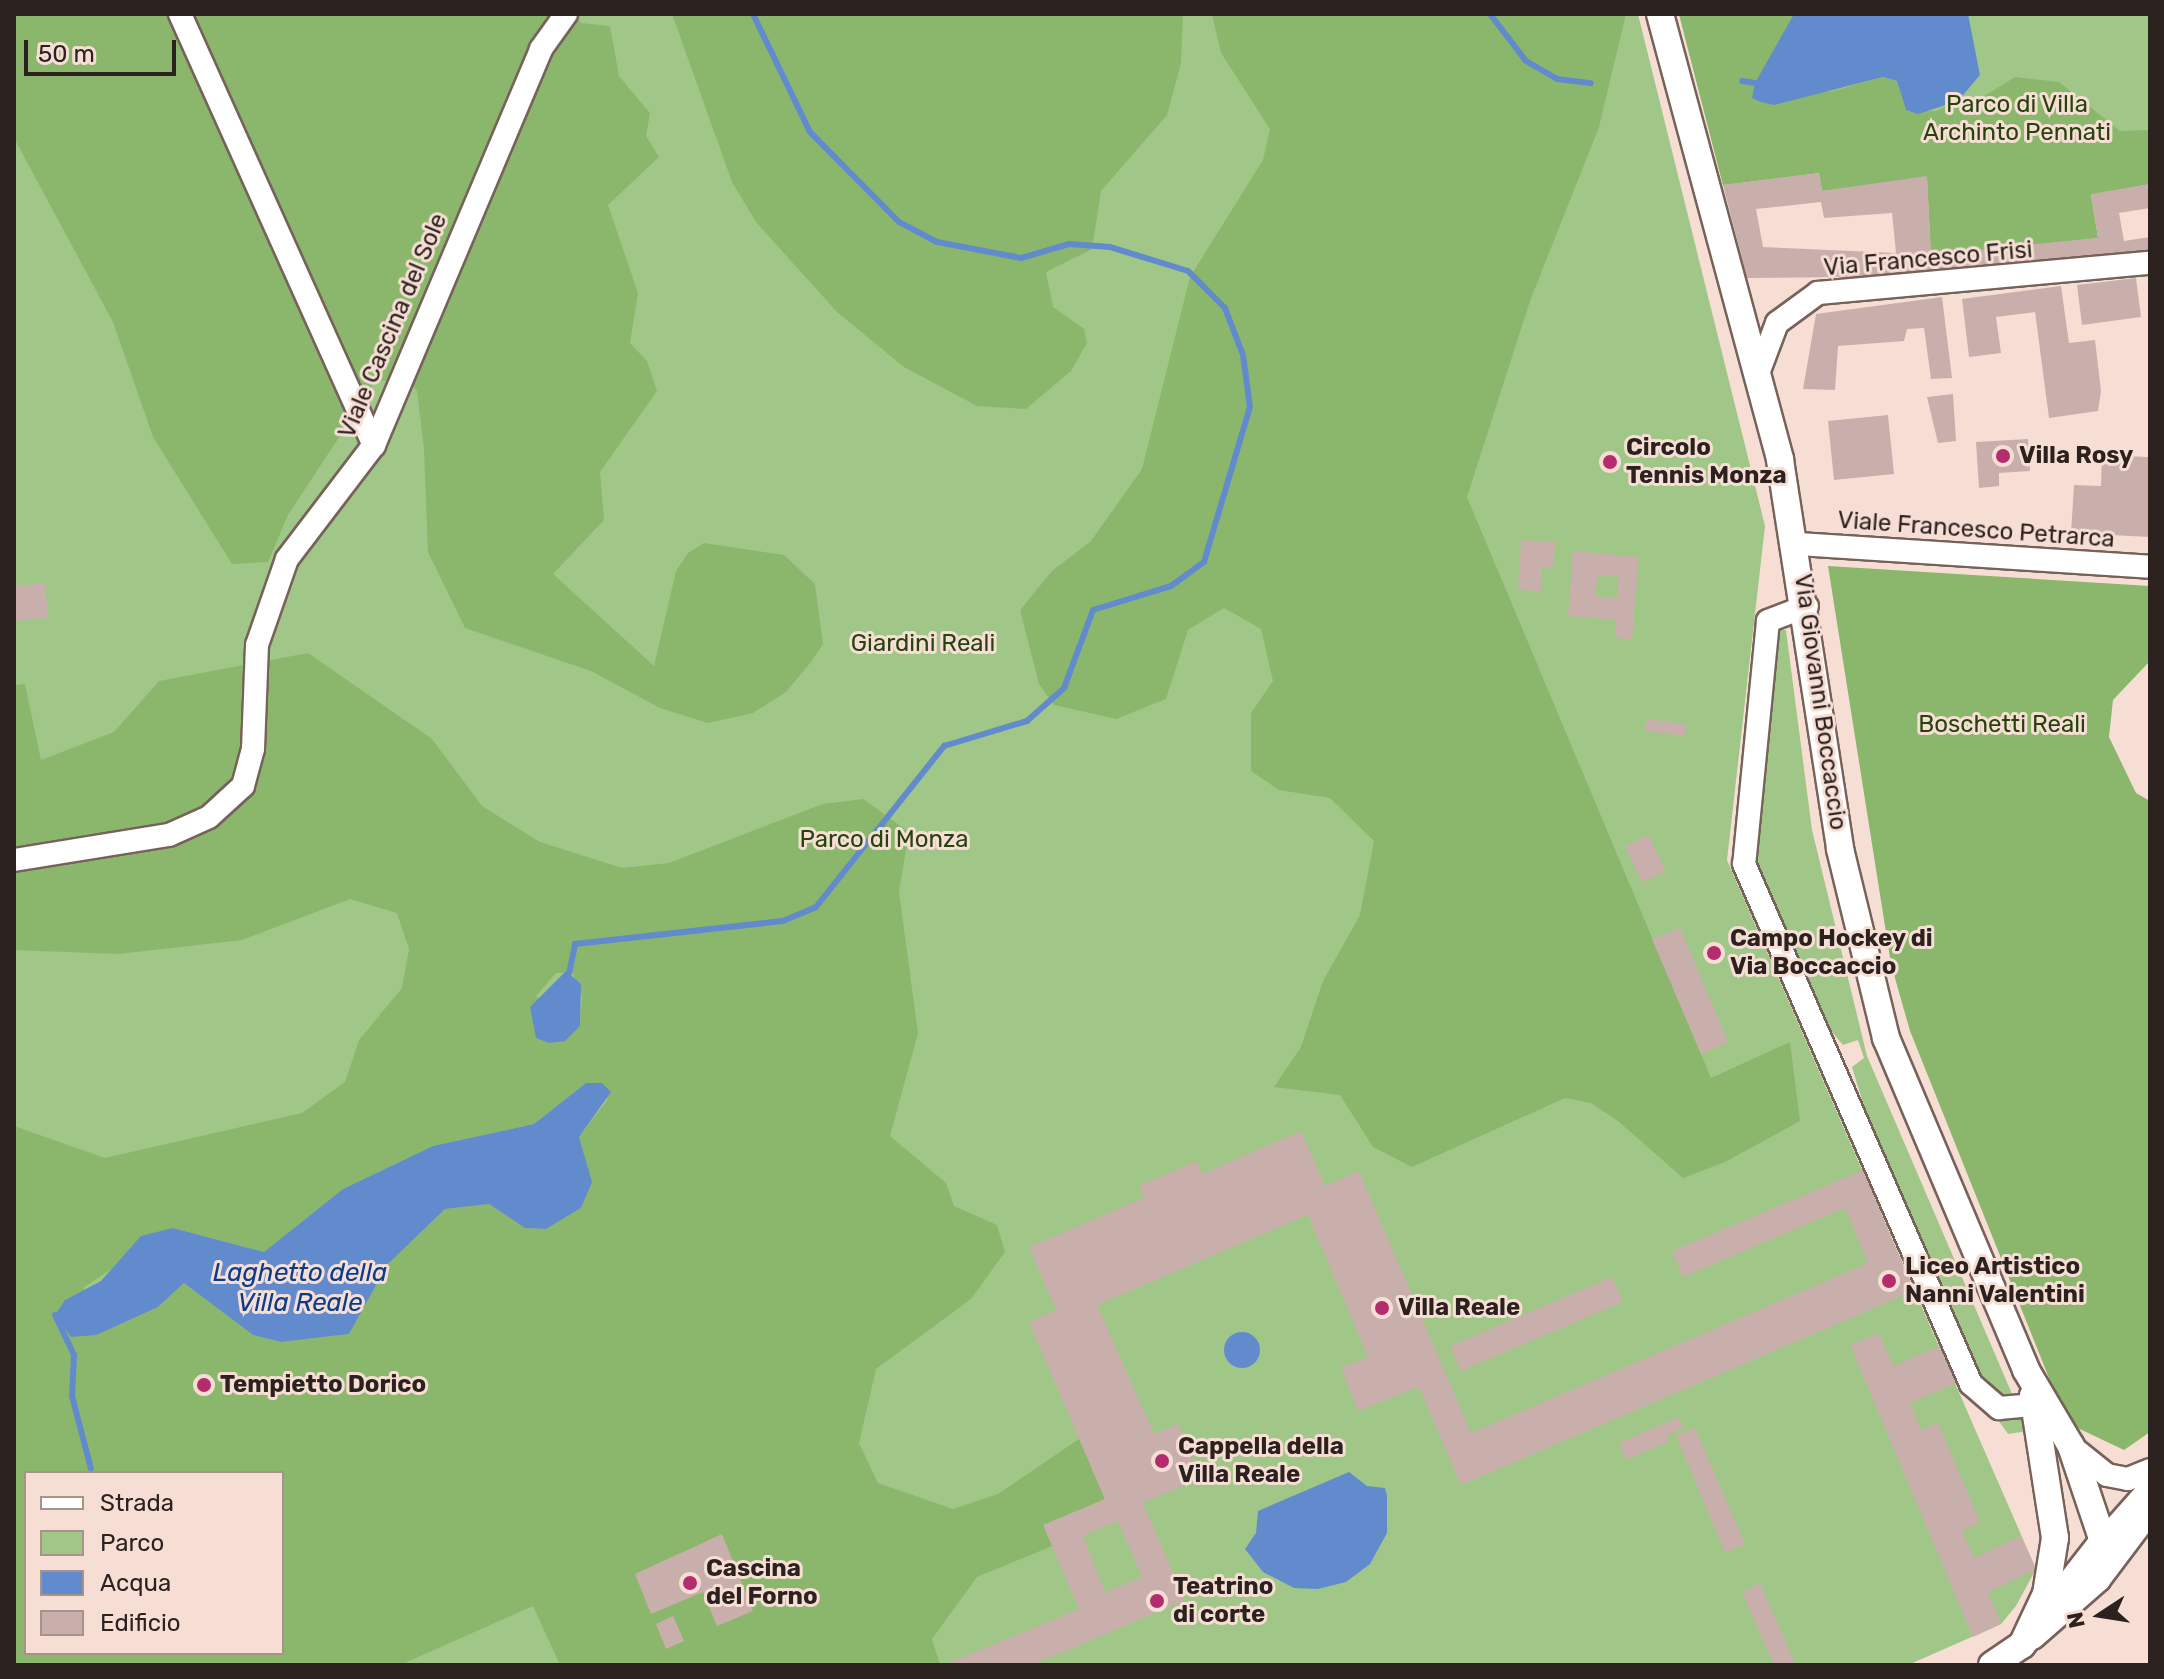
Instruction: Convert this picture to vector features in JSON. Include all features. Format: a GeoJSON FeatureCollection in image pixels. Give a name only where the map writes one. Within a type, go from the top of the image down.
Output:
{"type":"FeatureCollection","features":[{"type":"Feature","properties":{"kind":"main road","name":"Via Giovanni Boccaccio"},"geometry":{"type":"LineString","coordinates":[[1661,15],[1757,376],[1798,544],[1840,849],[1864,960],[1902,1080],[2026,1370],[2071,1446],[2103,1541]]}},
{"type":"Feature","properties":{"kind":"main road","name":"Via Giovanni Boccaccio"},"geometry":{"type":"LineString","coordinates":[[2022,1645],[2040,1614],[2053,1562],[2048,1472],[2026,1370]]}},
{"type":"Feature","properties":{"kind":"main road"},"geometry":{"type":"LineString","coordinates":[[1992,1665],[2022,1645],[2103,1541],[2048,1472]]}},
{"type":"Feature","properties":{"kind":"street"},"geometry":{"type":"LineString","coordinates":[[180,14],[374,445]]}},
{"type":"Feature","properties":{"kind":"street","name":"Viale Cascina del Sole"},"geometry":{"type":"LineString","coordinates":[[14,860],[169,835],[209,817],[243,786],[253,749],[257,645],[287,559],[374,445],[541,49],[566,14]]}},
{"type":"Feature","properties":{"kind":"street","name":"Via Francesco Frisi"},"geometry":{"type":"LineString","coordinates":[[1757,376],[1777,323],[1818,293],[2150,263]]}},
{"type":"Feature","properties":{"kind":"street","name":"Viale Francesco Petrarca"},"geometry":{"type":"LineString","coordinates":[[1798,544],[2150,567]]}},
{"type":"Feature","properties":{"kind":"street"},"geometry":{"type":"LineString","coordinates":[[1807,606],[1768,621],[1744,864],[1977,1395],[1999,1408],[2035,1405]]}},
{"type":"Feature","properties":{"kind":"street","name":"Via Giovanni Boccaccio"},"geometry":{"type":"LineString","coordinates":[[2071,1446],[2107,1475],[2128,1479],[2150,1470]]}},
{"type":"Feature","properties":{"kind":"street"},"geometry":{"type":"LineString","coordinates":[[2103,1541],[2150,1488]]}},
{"type":"Feature","properties":{"kind":"street"},"geometry":{"type":"LineString","coordinates":[[2022,1645],[2099,1580],[2150,1512]]}},
{"type":"Feature","properties":{"kind":"green space","name":"Giardini Reali"},"geometry":{"type":"Polygon","coordinates":[[[14,14],[1638,14],[1765,526],[1727,860],[2036,1569],[2016,1606],[2001,1624],[1908,1665],[14,1665],[14,14]]]}},
{"type":"Feature","properties":{"kind":"green space"},"geometry":{"type":"Polygon","coordinates":[[[14,14],[574,14],[581,23],[610,26],[619,76],[650,113],[646,136],[659,157],[608,205],[638,293],[630,343],[647,361],[657,391],[600,472],[604,520],[553,574],[654,666],[676,571],[688,553],[704,543],[784,555],[815,584],[823,644],[786,692],[753,713],[708,723],[660,708],[591,671],[465,628],[428,552],[424,449],[417,391],[409,381],[376,381],[288,515],[268,562],[232,564],[153,437],[113,322],[14,138],[14,14]]]}},
{"type":"Feature","properties":{"kind":"green space"},"geometry":{"type":"Polygon","coordinates":[[[672,14],[1183,14],[1181,63],[1167,115],[1101,191],[1092,249],[1046,272],[1053,307],[1084,329],[1087,343],[1071,371],[1026,409],[977,406],[904,367],[837,312],[756,222],[732,182],[672,14]]]}},
{"type":"Feature","properties":{"kind":"green space"},"geometry":{"type":"Polygon","coordinates":[[[1212,14],[1626,14],[1599,127],[1530,301],[1467,497],[1711,1078],[1790,1042],[1800,1121],[1725,1162],[1683,1178],[1618,1121],[1591,1103],[1565,1098],[1412,1167],[1373,1147],[1340,1095],[1274,1087],[1301,1047],[1323,981],[1360,915],[1374,841],[1330,798],[1279,790],[1251,771],[1251,713],[1273,681],[1261,629],[1224,608],[1188,630],[1166,699],[1116,719],[1054,705],[1039,684],[1020,610],[1052,571],[1091,541],[1142,469],[1190,277],[1263,160],[1270,129],[1221,53],[1212,14]]]}},
{"type":"Feature","properties":{"kind":"green space","name":"Parco di Villa Archinto Pennati"},"geometry":{"type":"Polygon","coordinates":[[[1679,14],[2150,14],[2150,184],[2091,195],[2098,238],[1931,256],[1927,177],[1822,191],[1819,173],[1723,185],[1679,14]]]}},
{"type":"Feature","properties":{"kind":"green space","name":"Parco di Villa Archinto Pennati"},"geometry":{"type":"Polygon","coordinates":[[[1679,14],[1794,14],[1752,98],[1833,91],[1883,77],[1897,81],[1906,110],[1936,111],[1958,101],[1971,104],[2015,77],[2059,82],[2120,131],[2150,130],[2150,184],[2091,195],[2098,238],[1931,256],[1927,177],[1822,191],[1819,173],[1723,185],[1679,14]]]}},
{"type":"Feature","properties":{"kind":"green space","name":"Boschetti Reali"},"geometry":{"type":"Polygon","coordinates":[[[1828,566],[2150,586],[2150,661],[2113,700],[2109,737],[2136,793],[2150,801],[2150,1432],[2124,1450],[2067,1423],[1910,1031],[1891,964],[1828,566]]]}},
{"type":"Feature","properties":{"kind":"green space"},"geometry":{"type":"Polygon","coordinates":[[[1777,630],[1786,630],[1812,830],[1867,1056],[2028,1431],[2008,1434],[1975,1387],[1871,1129],[1852,1067],[1864,1058],[1858,1040],[1843,1045],[1822,1020],[1755,862],[1777,630]]]}},
{"type":"Feature","properties":{"kind":"green space","name":"Parco di Monza"},"geometry":{"type":"Polygon","coordinates":[[[308,653],[432,739],[482,806],[540,842],[622,868],[669,863],[823,804],[863,799],[909,832],[899,892],[918,1033],[890,1136],[946,1183],[954,1206],[997,1225],[1005,1252],[971,1299],[876,1369],[859,1443],[878,1483],[953,1509],[998,1494],[1079,1439],[1105,1499],[1052,1546],[977,1577],[932,1639],[940,1665],[560,1665],[533,1606],[400,1665],[14,1665],[14,1126],[105,1158],[302,1113],[345,1082],[359,1040],[402,988],[409,949],[397,913],[350,899],[242,940],[118,954],[14,950],[14,685],[25,684],[41,760],[114,732],[159,681],[308,653]],[[572,972],[556,973],[536,996],[580,1026],[582,997],[572,972]],[[586,1083],[534,1124],[433,1146],[343,1189],[264,1252],[173,1228],[83,1288],[126,1317],[158,1307],[184,1283],[253,1335],[281,1342],[349,1334],[388,1264],[445,1209],[489,1204],[525,1228],[546,1229],[581,1208],[588,1170],[579,1137],[608,1099],[586,1083]]]}},
{"type":"Feature","properties":{"kind":"water"},"geometry":{"type":"Polygon","coordinates":[[[1794,14],[1968,14],[1980,75],[1958,101],[1918,114],[1906,110],[1897,81],[1883,77],[1774,105],[1761,102],[1752,98],[1755,83],[1794,14]]]}},
{"type":"Feature","properties":{"kind":"water"},"geometry":{"type":"Polygon","coordinates":[[[566,971],[581,984],[580,1026],[565,1041],[549,1043],[536,1038],[530,1007],[566,971]]]}},
{"type":"Feature","properties":{"kind":"water","name":"Laghetto della Villa Reale"},"geometry":{"type":"Polygon","coordinates":[[[586,1083],[602,1083],[611,1092],[579,1137],[592,1182],[581,1208],[546,1229],[525,1228],[489,1204],[445,1209],[388,1264],[349,1334],[281,1342],[253,1335],[184,1283],[158,1307],[96,1335],[71,1337],[55,1315],[65,1300],[101,1281],[141,1236],[173,1228],[264,1252],[343,1189],[433,1146],[534,1124],[586,1083]]]}},
{"type":"Feature","properties":{"kind":"water"},"geometry":{"type":"Polygon","coordinates":[[[1242,1332],[1255,1337],[1260,1350],[1255,1363],[1242,1368],[1229,1363],[1224,1350],[1229,1337],[1242,1332]]]}},
{"type":"Feature","properties":{"kind":"water"},"geometry":{"type":"Polygon","coordinates":[[[1349,1472],[1367,1486],[1385,1488],[1387,1496],[1387,1533],[1370,1564],[1346,1582],[1318,1589],[1294,1588],[1263,1572],[1245,1549],[1256,1533],[1258,1511],[1349,1472]]]}},
{"type":"Feature","properties":{"kind":"building"},"geometry":{"type":"Polygon","coordinates":[[[1819,173],[1822,191],[1927,176],[1932,276],[1747,278],[1723,185],[1819,173]],[[1821,202],[1756,209],[1763,247],[1896,253],[1892,213],[1824,218],[1821,202]]]}},
{"type":"Feature","properties":{"kind":"building"},"geometry":{"type":"Polygon","coordinates":[[[2150,184],[2150,208],[2119,213],[2124,241],[2150,237],[2150,257],[1940,280],[1937,254],[2098,238],[2091,194],[2150,184]]]}},
{"type":"Feature","properties":{"kind":"building"},"geometry":{"type":"Polygon","coordinates":[[[2136,278],[2141,317],[2082,325],[2077,285],[2136,278]]]}},
{"type":"Feature","properties":{"kind":"building"},"geometry":{"type":"Polygon","coordinates":[[[2061,286],[2069,343],[2095,340],[2101,391],[2098,411],[2049,418],[2035,312],[1996,317],[2001,353],[1969,357],[1962,299],[2061,286]]]}},
{"type":"Feature","properties":{"kind":"building"},"geometry":{"type":"Polygon","coordinates":[[[1942,297],[1952,378],[1931,379],[1924,328],[1907,329],[1904,341],[1838,346],[1835,390],[1803,389],[1816,314],[1942,297]]]}},
{"type":"Feature","properties":{"kind":"building"},"geometry":{"type":"Polygon","coordinates":[[[1953,394],[1956,441],[1938,443],[1927,397],[1953,394]]]}},
{"type":"Feature","properties":{"kind":"building"},"geometry":{"type":"Polygon","coordinates":[[[1888,415],[1894,474],[1834,480],[1828,421],[1888,415]]]}},
{"type":"Feature","properties":{"kind":"building","name":"Villa Rosy"},"geometry":{"type":"Polygon","coordinates":[[[2028,439],[2030,471],[1999,473],[1999,486],[1979,488],[1976,442],[2028,439]]]}},
{"type":"Feature","properties":{"kind":"building"},"geometry":{"type":"Polygon","coordinates":[[[2102,455],[2148,457],[2150,537],[2071,533],[2074,485],[2101,486],[2102,455]]]}},
{"type":"Feature","properties":{"kind":"building"},"geometry":{"type":"Polygon","coordinates":[[[1521,540],[1555,542],[1553,568],[1542,568],[1541,591],[1518,590],[1521,540]]]}},
{"type":"Feature","properties":{"kind":"building"},"geometry":{"type":"Polygon","coordinates":[[[1573,551],[1639,557],[1632,639],[1615,638],[1616,620],[1568,616],[1573,551]],[[1598,575],[1595,596],[1617,598],[1619,577],[1598,575]]]}},
{"type":"Feature","properties":{"kind":"building"},"geometry":{"type":"Polygon","coordinates":[[[45,583],[48,618],[14,621],[14,586],[45,583]]]}},
{"type":"Feature","properties":{"kind":"building"},"geometry":{"type":"Polygon","coordinates":[[[1647,719],[1686,724],[1685,736],[1645,731],[1647,719]]]}},
{"type":"Feature","properties":{"kind":"building"},"geometry":{"type":"Polygon","coordinates":[[[1648,835],[1666,871],[1642,882],[1625,847],[1648,835]]]}},
{"type":"Feature","properties":{"kind":"building"},"geometry":{"type":"Polygon","coordinates":[[[1680,928],[1728,1042],[1701,1054],[1652,939],[1680,928]]]}},
{"type":"Feature","properties":{"kind":"building"},"geometry":{"type":"Polygon","coordinates":[[[1301,1131],[1325,1186],[1359,1171],[1471,1433],[1868,1263],[1845,1208],[1683,1277],[1672,1251],[1863,1170],[1914,1291],[1461,1485],[1419,1387],[1358,1411],[1341,1368],[1368,1357],[1308,1215],[1097,1305],[1154,1434],[1179,1424],[1201,1478],[1143,1503],[1185,1600],[1033,1665],[944,1665],[1079,1609],[1043,1525],[1105,1499],[1029,1322],[1056,1310],[1029,1247],[1144,1198],[1139,1186],[1197,1161],[1202,1174],[1301,1131]],[[1118,1521],[1083,1536],[1105,1592],[1142,1577],[1118,1521]]]}},
{"type":"Feature","properties":{"kind":"building"},"geometry":{"type":"Polygon","coordinates":[[[1612,1277],[1623,1302],[1461,1371],[1450,1346],[1612,1277]]]}},
{"type":"Feature","properties":{"kind":"building"},"geometry":{"type":"Polygon","coordinates":[[[1879,1333],[1893,1366],[1941,1345],[1957,1383],[1910,1403],[1921,1430],[1938,1423],[1980,1522],[1962,1531],[1974,1558],[2021,1536],[2036,1569],[1988,1592],[2001,1624],[1973,1637],[1850,1345],[1879,1333]]]}},
{"type":"Feature","properties":{"kind":"building"},"geometry":{"type":"Polygon","coordinates":[[[1679,1417],[1683,1428],[1667,1435],[1670,1441],[1626,1460],[1619,1443],[1679,1417]]]}},
{"type":"Feature","properties":{"kind":"building"},"geometry":{"type":"Polygon","coordinates":[[[1695,1428],[1745,1544],[1725,1553],[1676,1435],[1695,1428]]]}},
{"type":"Feature","properties":{"kind":"building","name":"Cascina del Forno"},"geometry":{"type":"Polygon","coordinates":[[[722,1534],[753,1611],[717,1626],[703,1592],[651,1614],[635,1574],[722,1534]]]}},
{"type":"Feature","properties":{"kind":"building"},"geometry":{"type":"Polygon","coordinates":[[[1760,1583],[1796,1665],[1774,1665],[1742,1592],[1760,1583]]]}},
{"type":"Feature","properties":{"kind":"building"},"geometry":{"type":"Polygon","coordinates":[[[673,1616],[684,1641],[666,1649],[656,1624],[673,1616]]]}},
{"type":"Feature","properties":{"kind":"waterway"},"geometry":{"type":"LineString","coordinates":[[568,978],[575,944],[783,921],[816,907],[944,746],[1027,721],[1064,688],[1093,610],[1171,586],[1204,562],[1250,407],[1243,355],[1225,308],[1188,271],[1110,247],[1069,244],[1021,258],[937,242],[899,222],[810,132],[753,14]]}},
{"type":"Feature","properties":{"kind":"waterway"},"geometry":{"type":"LineString","coordinates":[[1490,14],[1526,61],[1557,79],[1591,83]]}},
{"type":"Feature","properties":{"kind":"waterway"},"geometry":{"type":"LineString","coordinates":[[1742,81],[1755,83]]}},
{"type":"Feature","properties":{"kind":"waterway"},"geometry":{"type":"LineString","coordinates":[[55,1315],[74,1355],[72,1396],[91,1469]]}},
{"type":"Feature","properties":{"kind":"place","name":"Villa Rosy"},"geometry":{"type":"Point","coordinates":[2003,456]}},
{"type":"Feature","properties":{"kind":"place","name":"Circolo Tennis Monza"},"geometry":{"type":"Point","coordinates":[1610,462]}},
{"type":"Feature","properties":{"kind":"place","name":"Campo Hockey di Via Boccaccio"},"geometry":{"type":"Point","coordinates":[1714,953]}},
{"type":"Feature","properties":{"kind":"place","name":"Liceo Artistico Nanni Valentini"},"geometry":{"type":"Point","coordinates":[1889,1281]}},
{"type":"Feature","properties":{"kind":"place","name":"Villa Reale"},"geometry":{"type":"Point","coordinates":[1382,1308]}},
{"type":"Feature","properties":{"kind":"place","name":"Tempietto Dorico"},"geometry":{"type":"Point","coordinates":[204,1385]}},
{"type":"Feature","properties":{"kind":"place","name":"Cappella della Villa Reale"},"geometry":{"type":"Point","coordinates":[1162,1461]}},
{"type":"Feature","properties":{"kind":"place","name":"Cascina del Forno"},"geometry":{"type":"Point","coordinates":[690,1583]}},
{"type":"Feature","properties":{"kind":"place","name":"Teatrino di corte"},"geometry":{"type":"Point","coordinates":[1157,1601]}}]}
